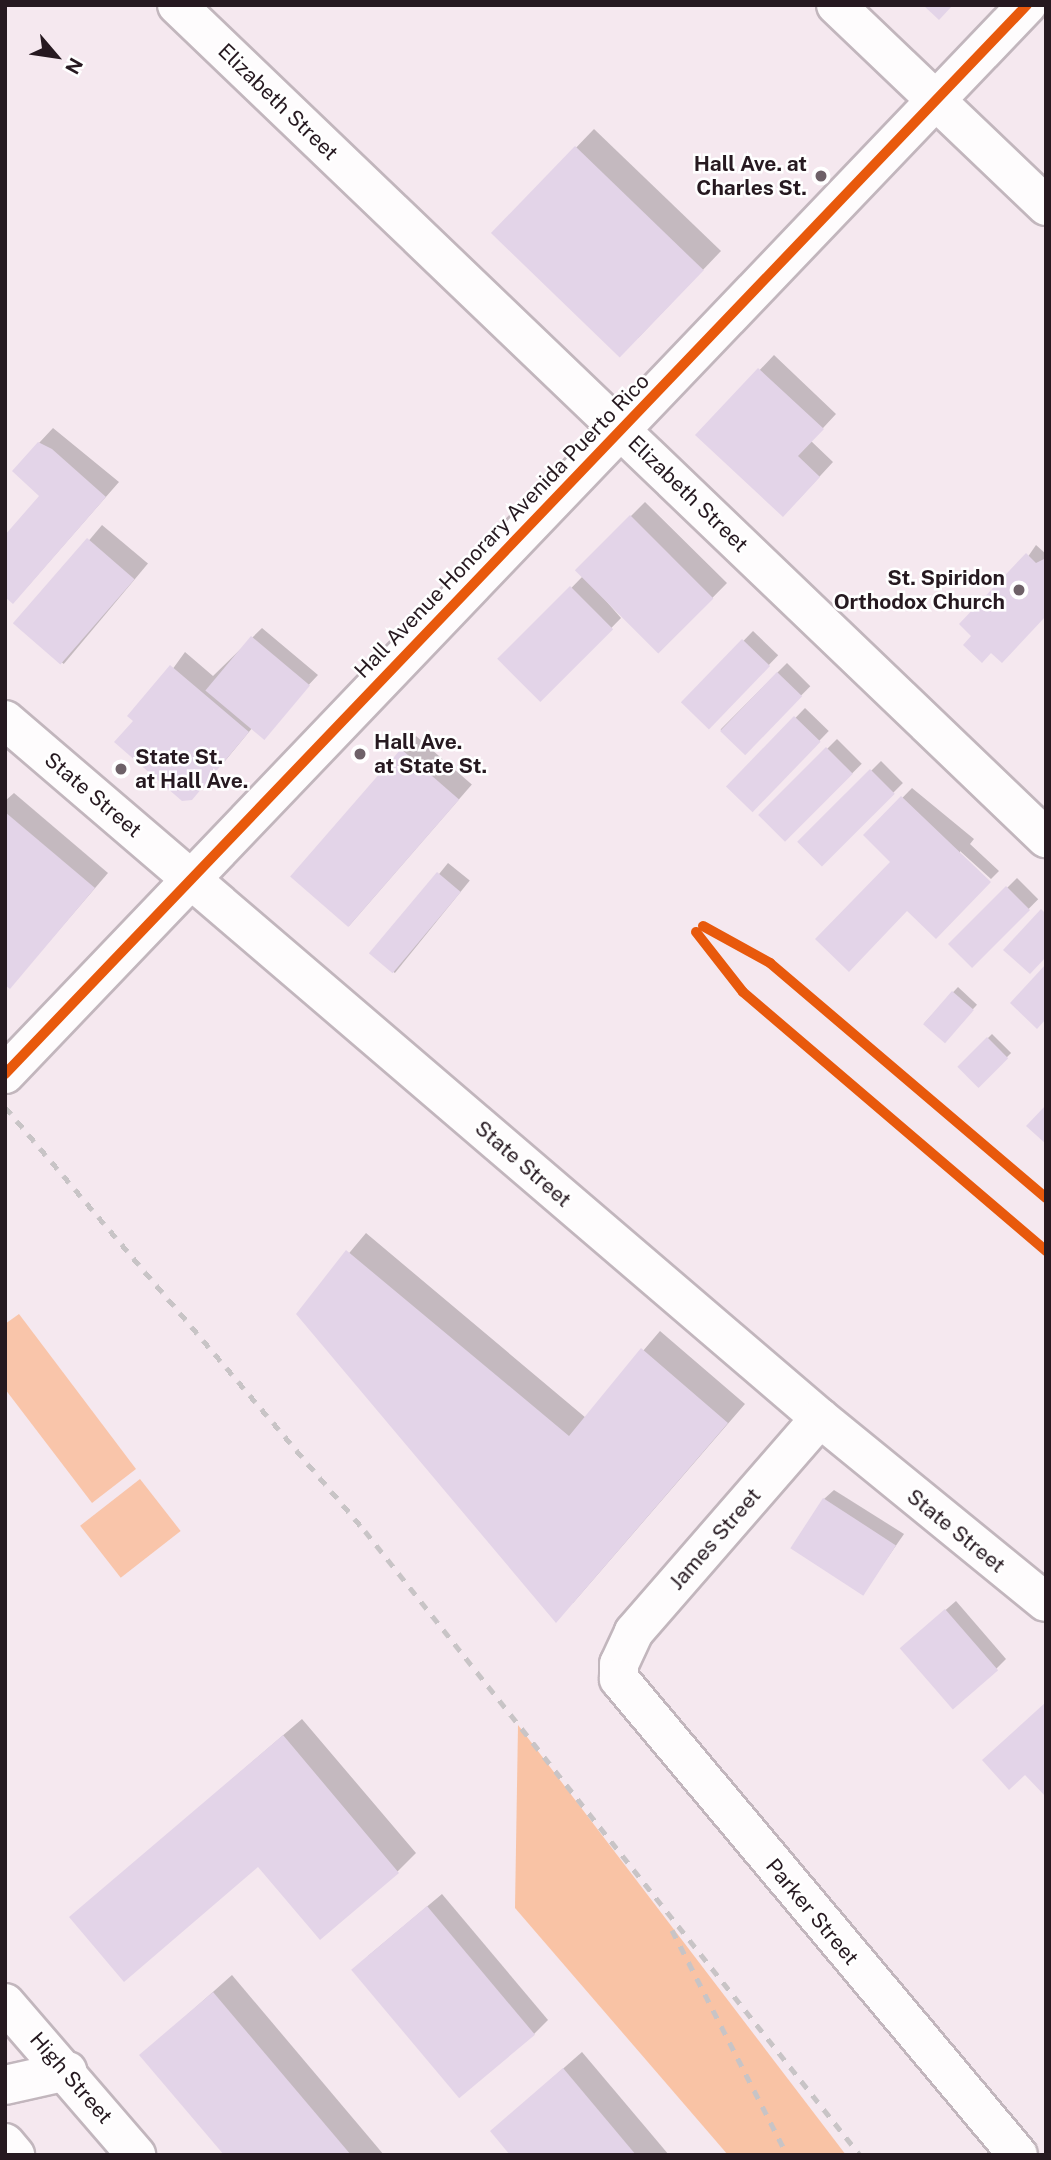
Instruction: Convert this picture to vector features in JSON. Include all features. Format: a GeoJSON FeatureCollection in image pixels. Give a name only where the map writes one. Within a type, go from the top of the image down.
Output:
{"type":"FeatureCollection","features":[{"type":"Feature","properties":{"kind":"street","name":"Elizabeth Street"},"geometry":{"type":"LineString","coordinates":[[177,5],[1046,838]]}},
{"type":"Feature","properties":{"kind":"street"},"geometry":{"type":"LineString","coordinates":[[836,5],[1046,206]]}},
{"type":"Feature","properties":{"kind":"street","name":"Hall Avenue Honorary Avenida Puerto Rico"},"geometry":{"type":"LineString","coordinates":[[5,1074],[1027,5]]}},
{"type":"Feature","properties":{"kind":"street","name":"State Street"},"geometry":{"type":"LineString","coordinates":[[5,720],[820,1418],[1046,1602]]}},
{"type":"Feature","properties":{"kind":"street","name":"James Street"},"geometry":{"type":"LineString","coordinates":[[619,1664],[634,1632],[820,1418]]}},
{"type":"Feature","properties":{"kind":"street","name":"Parker Street"},"geometry":{"type":"LineString","coordinates":[[619,1664],[619,1679],[628,1695],[1018,2155]]}},
{"type":"Feature","properties":{"kind":"street","name":"High Street"},"geometry":{"type":"LineString","coordinates":[[5,2003],[67,2071],[136,2155]]}},
{"type":"Feature","properties":{"kind":"street"},"geometry":{"type":"LineString","coordinates":[[5,2085],[67,2071]]}},
{"type":"Feature","properties":{"kind":"street"},"geometry":{"type":"LineString","coordinates":[[5,2143],[15,2155]]}},
{"type":"Feature","properties":{"kind":"shaded area"},"geometry":{"type":"Polygon","coordinates":[[[19,1314],[136,1469],[92,1503],[5,1389],[5,1324],[19,1314]]]}},
{"type":"Feature","properties":{"kind":"shaded area"},"geometry":{"type":"Polygon","coordinates":[[[140,1479],[181,1531],[121,1578],[80,1526],[140,1479]]]}},
{"type":"Feature","properties":{"kind":"shaded area"},"geometry":{"type":"Polygon","coordinates":[[[518,1725],[846,2155],[728,2155],[515,1908],[518,1725]]]}},
{"type":"Feature","properties":{"kind":"building"},"geometry":{"type":"Polygon","coordinates":[[[923,5],[953,5],[939,20],[923,5]]]}},
{"type":"Feature","properties":{"kind":"building"},"geometry":{"type":"Polygon","coordinates":[[[575,146],[704,270],[620,357],[491,233],[575,146]]]}},
{"type":"Feature","properties":{"kind":"building"},"geometry":{"type":"Polygon","coordinates":[[[758,368],[824,429],[798,456],[820,477],[783,517],[695,435],[758,368]]]}},
{"type":"Feature","properties":{"kind":"building"},"geometry":{"type":"Polygon","coordinates":[[[38,442],[52,449],[106,497],[13,604],[5,597],[5,535],[39,496],[12,471],[38,442]]]}},
{"type":"Feature","properties":{"kind":"building"},"geometry":{"type":"Polygon","coordinates":[[[630,515],[713,598],[658,654],[575,570],[630,515]]]}},
{"type":"Feature","properties":{"kind":"building"},"geometry":{"type":"Polygon","coordinates":[[[87,538],[135,579],[60,665],[13,623],[87,538]]]}},
{"type":"Feature","properties":{"kind":"building","name":"St. Spiridon Orthodox Church"},"geometry":{"type":"Polygon","coordinates":[[[1026,553],[1036,563],[1046,558],[1046,616],[1002,663],[991,653],[982,663],[963,645],[971,636],[959,624],[1026,553]]]}},
{"type":"Feature","properties":{"kind":"building"},"geometry":{"type":"Polygon","coordinates":[[[570,586],[613,629],[540,702],[497,659],[570,586]]]}},
{"type":"Feature","properties":{"kind":"building"},"geometry":{"type":"Polygon","coordinates":[[[251,636],[310,685],[264,740],[205,690],[251,636]]]}},
{"type":"Feature","properties":{"kind":"building"},"geometry":{"type":"Polygon","coordinates":[[[742,639],[770,666],[709,729],[681,702],[742,639]]]}},
{"type":"Feature","properties":{"kind":"building"},"geometry":{"type":"Polygon","coordinates":[[[170,665],[249,732],[192,800],[182,801],[114,742],[133,721],[127,716],[170,665]]]}},
{"type":"Feature","properties":{"kind":"building"},"geometry":{"type":"Polygon","coordinates":[[[777,672],[802,696],[745,755],[720,731],[777,672]]]}},
{"type":"Feature","properties":{"kind":"building"},"geometry":{"type":"Polygon","coordinates":[[[794,716],[821,742],[753,812],[726,786],[794,716]]]}},
{"type":"Feature","properties":{"kind":"building"},"geometry":{"type":"Polygon","coordinates":[[[826,747],[853,774],[785,842],[758,815],[826,747]]]}},
{"type":"Feature","properties":{"kind":"building"},"geometry":{"type":"Polygon","coordinates":[[[401,749],[459,800],[348,927],[290,877],[401,749]]]}},
{"type":"Feature","properties":{"kind":"building"},"geometry":{"type":"Polygon","coordinates":[[[870,769],[895,794],[822,867],[797,842],[870,769]]]}},
{"type":"Feature","properties":{"kind":"building"},"geometry":{"type":"Polygon","coordinates":[[[901,796],[991,882],[936,939],[907,911],[849,972],[815,939],[890,862],[863,835],[901,796]]]}},
{"type":"Feature","properties":{"kind":"building"},"geometry":{"type":"Polygon","coordinates":[[[5,812],[95,888],[10,989],[5,985],[5,812]]]}},
{"type":"Feature","properties":{"kind":"building"},"geometry":{"type":"Polygon","coordinates":[[[437,872],[461,892],[393,973],[369,953],[437,872]]]}},
{"type":"Feature","properties":{"kind":"building"},"geometry":{"type":"Polygon","coordinates":[[[1006,886],[1030,910],[972,968],[948,944],[1006,886]]]}},
{"type":"Feature","properties":{"kind":"building"},"geometry":{"type":"Polygon","coordinates":[[[1041,909],[1046,914],[1046,957],[1030,974],[1003,950],[1041,909]]]}},
{"type":"Feature","properties":{"kind":"building"},"geometry":{"type":"Polygon","coordinates":[[[1046,964],[1046,1019],[1037,1029],[1010,1003],[1046,964]]]}},
{"type":"Feature","properties":{"kind":"building"},"geometry":{"type":"Polygon","coordinates":[[[952,991],[974,1010],[945,1043],[923,1024],[952,991]]]}},
{"type":"Feature","properties":{"kind":"building"},"geometry":{"type":"Polygon","coordinates":[[[987,1037],[1008,1058],[979,1088],[957,1067],[987,1037]]]}},
{"type":"Feature","properties":{"kind":"building"},"geometry":{"type":"Polygon","coordinates":[[[1046,1105],[1046,1144],[1026,1126],[1046,1105]]]}},
{"type":"Feature","properties":{"kind":"building"},"geometry":{"type":"Polygon","coordinates":[[[346,1250],[569,1436],[641,1348],[728,1423],[556,1623],[296,1314],[346,1250]]]}},
{"type":"Feature","properties":{"kind":"building"},"geometry":{"type":"Polygon","coordinates":[[[823,1498],[896,1545],[863,1596],[790,1548],[823,1498]]]}},
{"type":"Feature","properties":{"kind":"building"},"geometry":{"type":"Polygon","coordinates":[[[945,1609],[998,1670],[953,1709],[900,1648],[945,1609]]]}},
{"type":"Feature","properties":{"kind":"building"},"geometry":{"type":"Polygon","coordinates":[[[1046,1702],[1046,1797],[1025,1775],[1009,1790],[982,1760],[1046,1702]]]}},
{"type":"Feature","properties":{"kind":"building"},"geometry":{"type":"Polygon","coordinates":[[[283,1735],[399,1873],[320,1940],[258,1867],[124,1982],[69,1917],[283,1735]]]}},
{"type":"Feature","properties":{"kind":"building"},"geometry":{"type":"Polygon","coordinates":[[[427,1906],[535,2035],[459,2098],[351,1970],[427,1906]]]}},
{"type":"Feature","properties":{"kind":"building"},"geometry":{"type":"Polygon","coordinates":[[[213,1992],[351,2155],[224,2155],[139,2055],[213,1992]]]}},
{"type":"Feature","properties":{"kind":"building"},"geometry":{"type":"Polygon","coordinates":[[[563,2068],[636,2155],[510,2155],[490,2131],[563,2068]]]}},
{"type":"Feature","properties":{"kind":"railway"},"geometry":{"type":"LineString","coordinates":[[5,1107],[365,1531],[860,2155]]}},
{"type":"Feature","properties":{"kind":"railway"},"geometry":{"type":"LineString","coordinates":[[672,1930],[787,2155]]}},
{"type":"Feature","properties":{"kind":"cycle path"},"geometry":{"type":"LineString","coordinates":[[5,1074],[1027,5]]}},
{"type":"Feature","properties":{"kind":"cycle path"},"geometry":{"type":"LineString","coordinates":[[703,926],[770,963],[1046,1198]]}},
{"type":"Feature","properties":{"kind":"cycle path"},"geometry":{"type":"LineString","coordinates":[[696,932],[743,992],[1046,1251]]}},
{"type":"Feature","properties":{"kind":"place","name":"Hall Ave. at Charles St."},"geometry":{"type":"Point","coordinates":[821,176]}},
{"type":"Feature","properties":{"kind":"place","name":"St. Spiridon Orthodox Church"},"geometry":{"type":"Point","coordinates":[1019,590]}},
{"type":"Feature","properties":{"kind":"place","name":"Hall Ave. at State St."},"geometry":{"type":"Point","coordinates":[360,754]}},
{"type":"Feature","properties":{"kind":"place","name":"State St. at Hall Ave."},"geometry":{"type":"Point","coordinates":[121,769]}}]}
